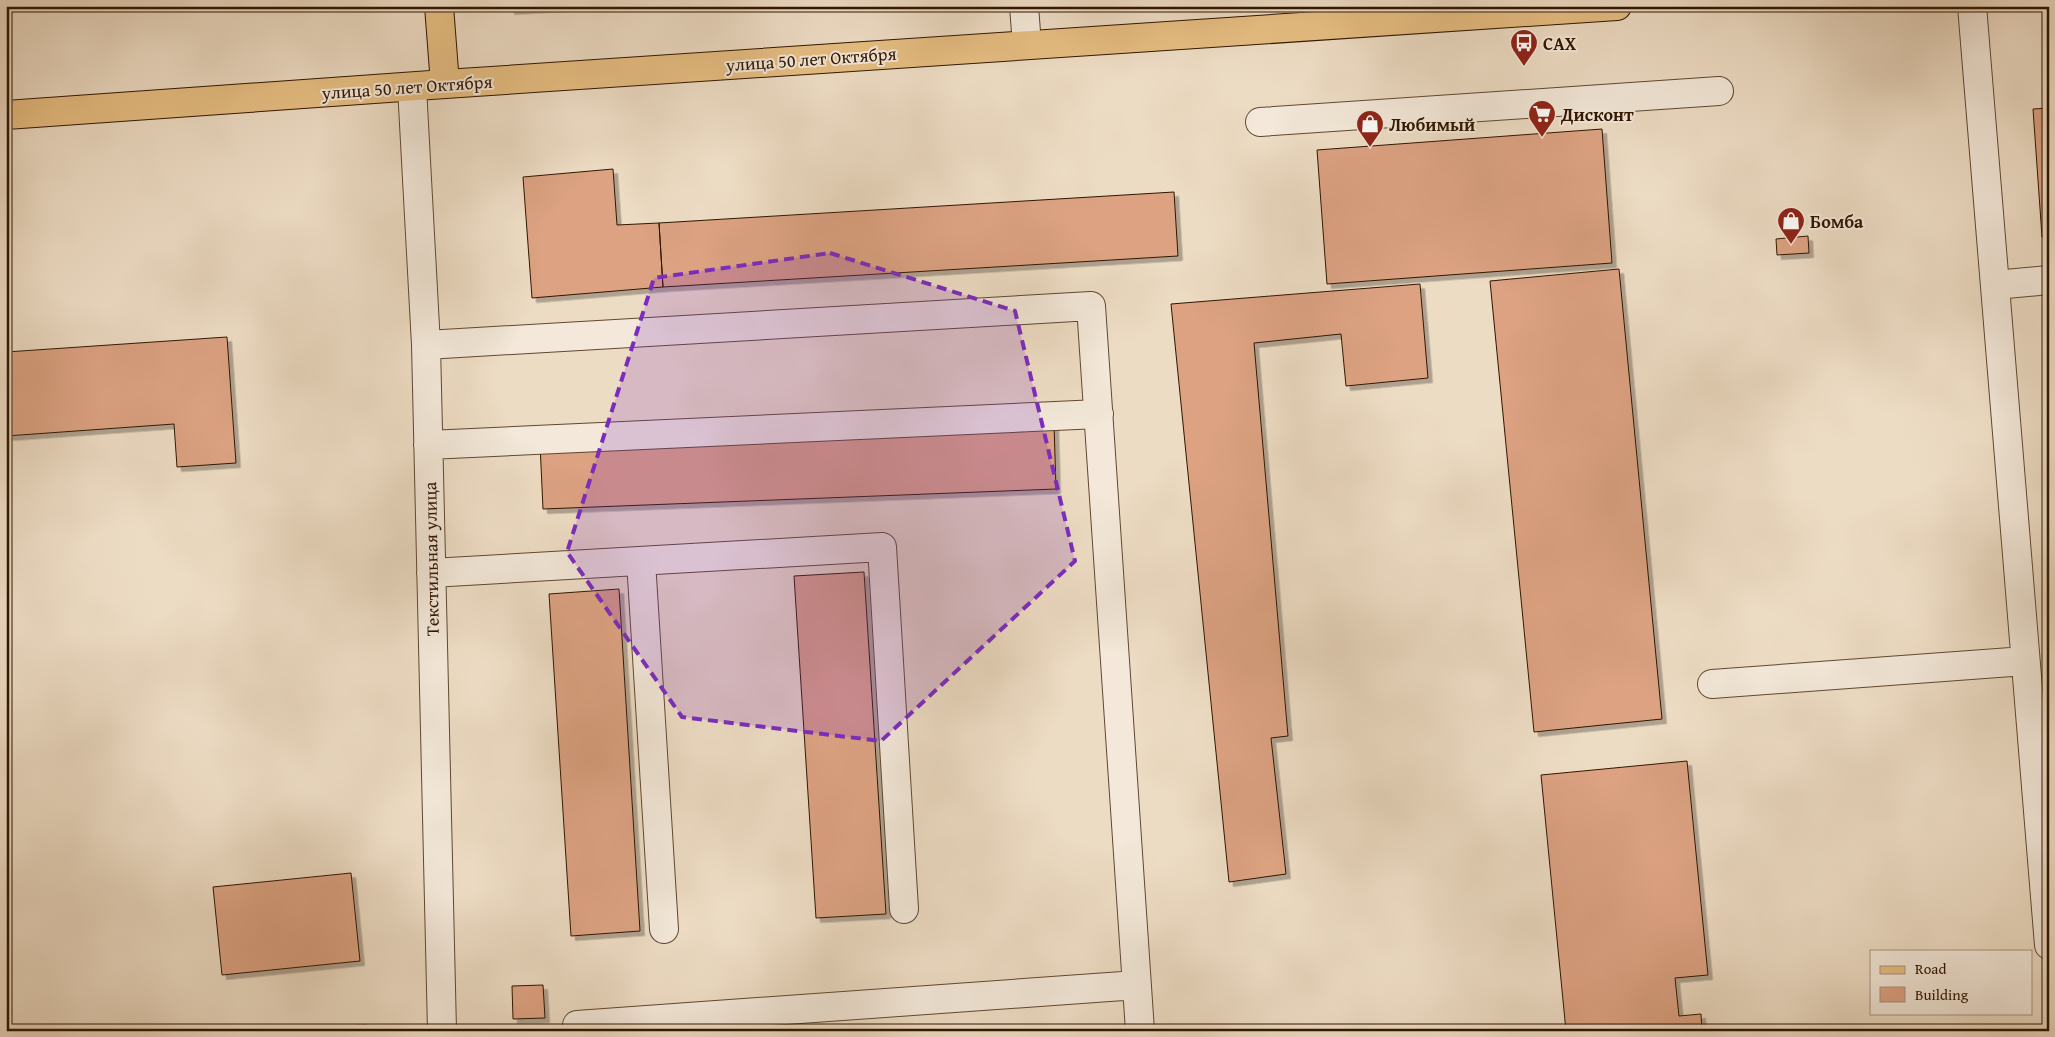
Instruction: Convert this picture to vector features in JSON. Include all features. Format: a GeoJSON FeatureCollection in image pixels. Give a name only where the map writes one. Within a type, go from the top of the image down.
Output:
{"type":"FeatureCollection","features":[{"type":"Feature","properties":{"kind":"main road"},"geometry":{"type":"LineString","coordinates":[[439,6],[445,84]]}},
{"type":"Feature","properties":{"kind":"main road","name":"улица 50 лет Октября"},"geometry":{"type":"LineString","coordinates":[[6,115],[1027,45],[1376,14],[1617,6]]}},
{"type":"Feature","properties":{"kind":"street"},"geometry":{"type":"LineString","coordinates":[[1024,6],[1027,45]]}},
{"type":"Feature","properties":{"kind":"street"},"geometry":{"type":"LineString","coordinates":[[1972,6],[2049,945]]}},
{"type":"Feature","properties":{"kind":"street","name":"Текстильная улица"},"geometry":{"type":"LineString","coordinates":[[412,87],[426,345],[442,1031]]}},
{"type":"Feature","properties":{"kind":"street"},"geometry":{"type":"LineString","coordinates":[[1260,122],[1719,91]]}},
{"type":"Feature","properties":{"kind":"street"},"geometry":{"type":"LineString","coordinates":[[1995,285],[2049,280]]}},
{"type":"Feature","properties":{"kind":"street"},"geometry":{"type":"LineString","coordinates":[[426,345],[1091,306],[1140,1031]]}},
{"type":"Feature","properties":{"kind":"street"},"geometry":{"type":"LineString","coordinates":[[428,445],[1099,414]]}},
{"type":"Feature","properties":{"kind":"street"},"geometry":{"type":"LineString","coordinates":[[431,573],[882,547],[904,909]]}},
{"type":"Feature","properties":{"kind":"street"},"geometry":{"type":"LineString","coordinates":[[641,561],[664,929]]}},
{"type":"Feature","properties":{"kind":"street"},"geometry":{"type":"LineString","coordinates":[[1712,684],[2025,661]]}},
{"type":"Feature","properties":{"kind":"street"},"geometry":{"type":"LineString","coordinates":[[577,1025],[1137,985]]}},
{"type":"Feature","properties":{"kind":"highlighted area"},"geometry":{"type":"Polygon","coordinates":[[[830,253],[1015,311],[1075,561],[881,741],[682,717],[567,552],[654,278],[830,253]]]}},
{"type":"Feature","properties":{"kind":"building"},"geometry":{"type":"Polygon","coordinates":[[[510,6],[571,6],[510,10],[510,6]]]}},
{"type":"Feature","properties":{"kind":"building"},"geometry":{"type":"Polygon","coordinates":[[[2049,108],[2049,237],[2042,237],[2033,109],[2049,108]]]}},
{"type":"Feature","properties":{"kind":"building"},"geometry":{"type":"Polygon","coordinates":[[[1602,129],[1612,263],[1327,284],[1317,150],[1602,129]]]}},
{"type":"Feature","properties":{"kind":"building"},"geometry":{"type":"Polygon","coordinates":[[[613,169],[617,225],[659,223],[663,287],[532,298],[523,177],[613,169]]]}},
{"type":"Feature","properties":{"kind":"building"},"geometry":{"type":"Polygon","coordinates":[[[1174,192],[1178,256],[663,287],[659,223],[1174,192]]]}},
{"type":"Feature","properties":{"kind":"building"},"geometry":{"type":"Polygon","coordinates":[[[1808,236],[1809,253],[1777,255],[1776,239],[1808,236]]]}},
{"type":"Feature","properties":{"kind":"building"},"geometry":{"type":"Polygon","coordinates":[[[1619,269],[1662,719],[1534,732],[1490,281],[1619,269]]]}},
{"type":"Feature","properties":{"kind":"building"},"geometry":{"type":"Polygon","coordinates":[[[1420,284],[1428,378],[1346,386],[1341,334],[1254,343],[1288,736],[1271,738],[1286,874],[1229,882],[1171,304],[1420,284]]]}},
{"type":"Feature","properties":{"kind":"building"},"geometry":{"type":"Polygon","coordinates":[[[227,337],[236,463],[177,467],[174,424],[6,436],[6,352],[227,337]]]}},
{"type":"Feature","properties":{"kind":"building"},"geometry":{"type":"Polygon","coordinates":[[[1054,423],[1056,489],[543,509],[540,444],[1054,423]]]}},
{"type":"Feature","properties":{"kind":"building"},"geometry":{"type":"Polygon","coordinates":[[[864,572],[886,914],[816,918],[794,576],[864,572]]]}},
{"type":"Feature","properties":{"kind":"building"},"geometry":{"type":"Polygon","coordinates":[[[619,589],[640,931],[571,936],[549,594],[619,589]]]}},
{"type":"Feature","properties":{"kind":"building"},"geometry":{"type":"Polygon","coordinates":[[[1687,761],[1708,975],[1675,978],[1679,1016],[1701,1014],[1702,1031],[1566,1031],[1541,775],[1687,761]]]}},
{"type":"Feature","properties":{"kind":"building"},"geometry":{"type":"Polygon","coordinates":[[[351,873],[360,961],[222,975],[213,887],[351,873]]]}},
{"type":"Feature","properties":{"kind":"building"},"geometry":{"type":"Polygon","coordinates":[[[543,985],[545,1018],[513,1019],[512,986],[543,985]]]}},
{"type":"Feature","properties":{"kind":"building"},"geometry":{"type":"Polygon","coordinates":[[[367,1025],[367,1031],[312,1031],[311,1027],[367,1025]]]}},
{"type":"Feature","properties":{"kind":"place","name":"САХ"},"geometry":{"type":"Point","coordinates":[1524,67]}},
{"type":"Feature","properties":{"kind":"place","name":"Дисконт"},"geometry":{"type":"Point","coordinates":[1542,138]}},
{"type":"Feature","properties":{"kind":"place","name":"Любимый"},"geometry":{"type":"Point","coordinates":[1370,148]}},
{"type":"Feature","properties":{"kind":"place","name":"Бомба"},"geometry":{"type":"Point","coordinates":[1791,245]}}]}
